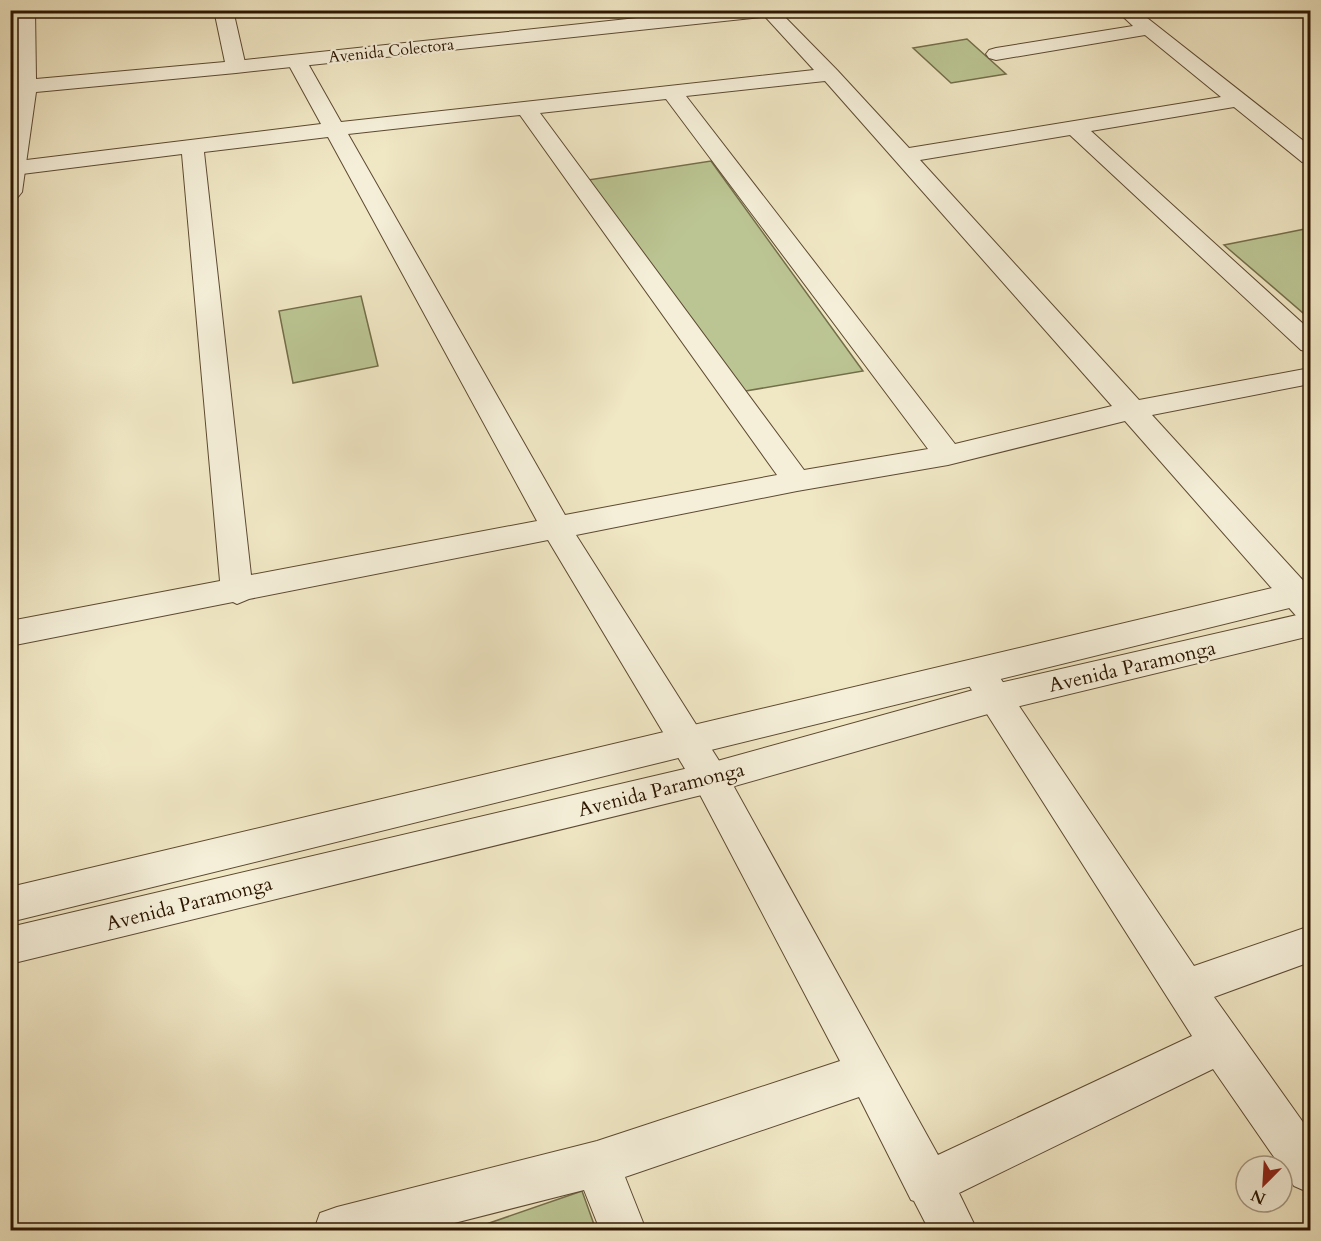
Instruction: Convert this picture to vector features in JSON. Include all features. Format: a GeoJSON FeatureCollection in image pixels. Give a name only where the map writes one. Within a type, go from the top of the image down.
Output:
{"type":"FeatureCollection","features":[{"type":"Feature","properties":{"kind":"street"},"geometry":{"type":"LineString","coordinates":[[10,192],[14,168],[25,10]]}},
{"type":"Feature","properties":{"kind":"street"},"geometry":{"type":"LineString","coordinates":[[223,10],[236,67]]}},
{"type":"Feature","properties":{"kind":"street"},"geometry":{"type":"LineString","coordinates":[[1125,10],[1311,157]]}},
{"type":"Feature","properties":{"kind":"street"},"geometry":{"type":"LineString","coordinates":[[770,11],[830,74],[1307,605]]}},
{"type":"Feature","properties":{"kind":"street","name":"Avenida Colectora"},"geometry":{"type":"LineString","coordinates":[[18,88],[236,67],[678,15],[770,11]]}},
{"type":"Feature","properties":{"kind":"street"},"geometry":{"type":"LineString","coordinates":[[996,54],[1149,29]]}},
{"type":"Feature","properties":{"kind":"street"},"geometry":{"type":"LineString","coordinates":[[296,60],[557,529],[710,778],[927,1184],[954,1230]]}},
{"type":"Feature","properties":{"kind":"street"},"geometry":{"type":"LineString","coordinates":[[14,168],[336,129],[830,74]]}},
{"type":"Feature","properties":{"kind":"street"},"geometry":{"type":"LineString","coordinates":[[672,92],[948,455]]}},
{"type":"Feature","properties":{"kind":"street"},"geometry":{"type":"LineString","coordinates":[[904,156],[1238,100]]}},
{"type":"Feature","properties":{"kind":"street"},"geometry":{"type":"LineString","coordinates":[[526,108],[797,481]]}},
{"type":"Feature","properties":{"kind":"street"},"geometry":{"type":"LineString","coordinates":[[1075,128],[1311,344]]}},
{"type":"Feature","properties":{"kind":"street"},"geometry":{"type":"LineString","coordinates":[[192,146],[237,592]]}},
{"type":"Feature","properties":{"kind":"street"},"geometry":{"type":"LineString","coordinates":[[10,634],[237,592],[797,481],[948,455],[1133,410],[1311,376]]}},
{"type":"Feature","properties":{"kind":"street","name":"Avenida Paramonga"},"geometry":{"type":"LineString","coordinates":[[10,905],[689,742],[986,685],[1307,605]]}},
{"type":"Feature","properties":{"kind":"street"},"geometry":{"type":"LineString","coordinates":[[986,685],[1221,1044],[1311,1170]]}},
{"type":"Feature","properties":{"kind":"street","name":"Avenida Paramonga"},"geometry":{"type":"LineString","coordinates":[[10,946],[710,778],[986,685]]}},
{"type":"Feature","properties":{"kind":"street"},"geometry":{"type":"LineString","coordinates":[[1186,988],[1311,944]]}},
{"type":"Feature","properties":{"kind":"street"},"geometry":{"type":"LineString","coordinates":[[927,1184],[1221,1044]]}},
{"type":"Feature","properties":{"kind":"street"},"geometry":{"type":"LineString","coordinates":[[364,1227],[597,1164],[868,1073]]}},
{"type":"Feature","properties":{"kind":"street"},"geometry":{"type":"LineString","coordinates":[[597,1164],[623,1230]]}},
{"type":"Feature","properties":{"kind":"green space"},"geometry":{"type":"Polygon","coordinates":[[[967,39],[1006,74],[951,83],[913,48],[967,39]]]}},
{"type":"Feature","properties":{"kind":"green space"},"geometry":{"type":"Polygon","coordinates":[[[711,161],[863,371],[734,393],[588,180],[711,161]]]}},
{"type":"Feature","properties":{"kind":"green space"},"geometry":{"type":"Polygon","coordinates":[[[1310,228],[1310,319],[1224,245],[1310,228]]]}},
{"type":"Feature","properties":{"kind":"green space"},"geometry":{"type":"Polygon","coordinates":[[[361,296],[378,366],[293,383],[279,311],[361,296]]]}},
{"type":"Feature","properties":{"kind":"green space"},"geometry":{"type":"Polygon","coordinates":[[[582,1191],[596,1230],[469,1230],[582,1191]]]}}]}
